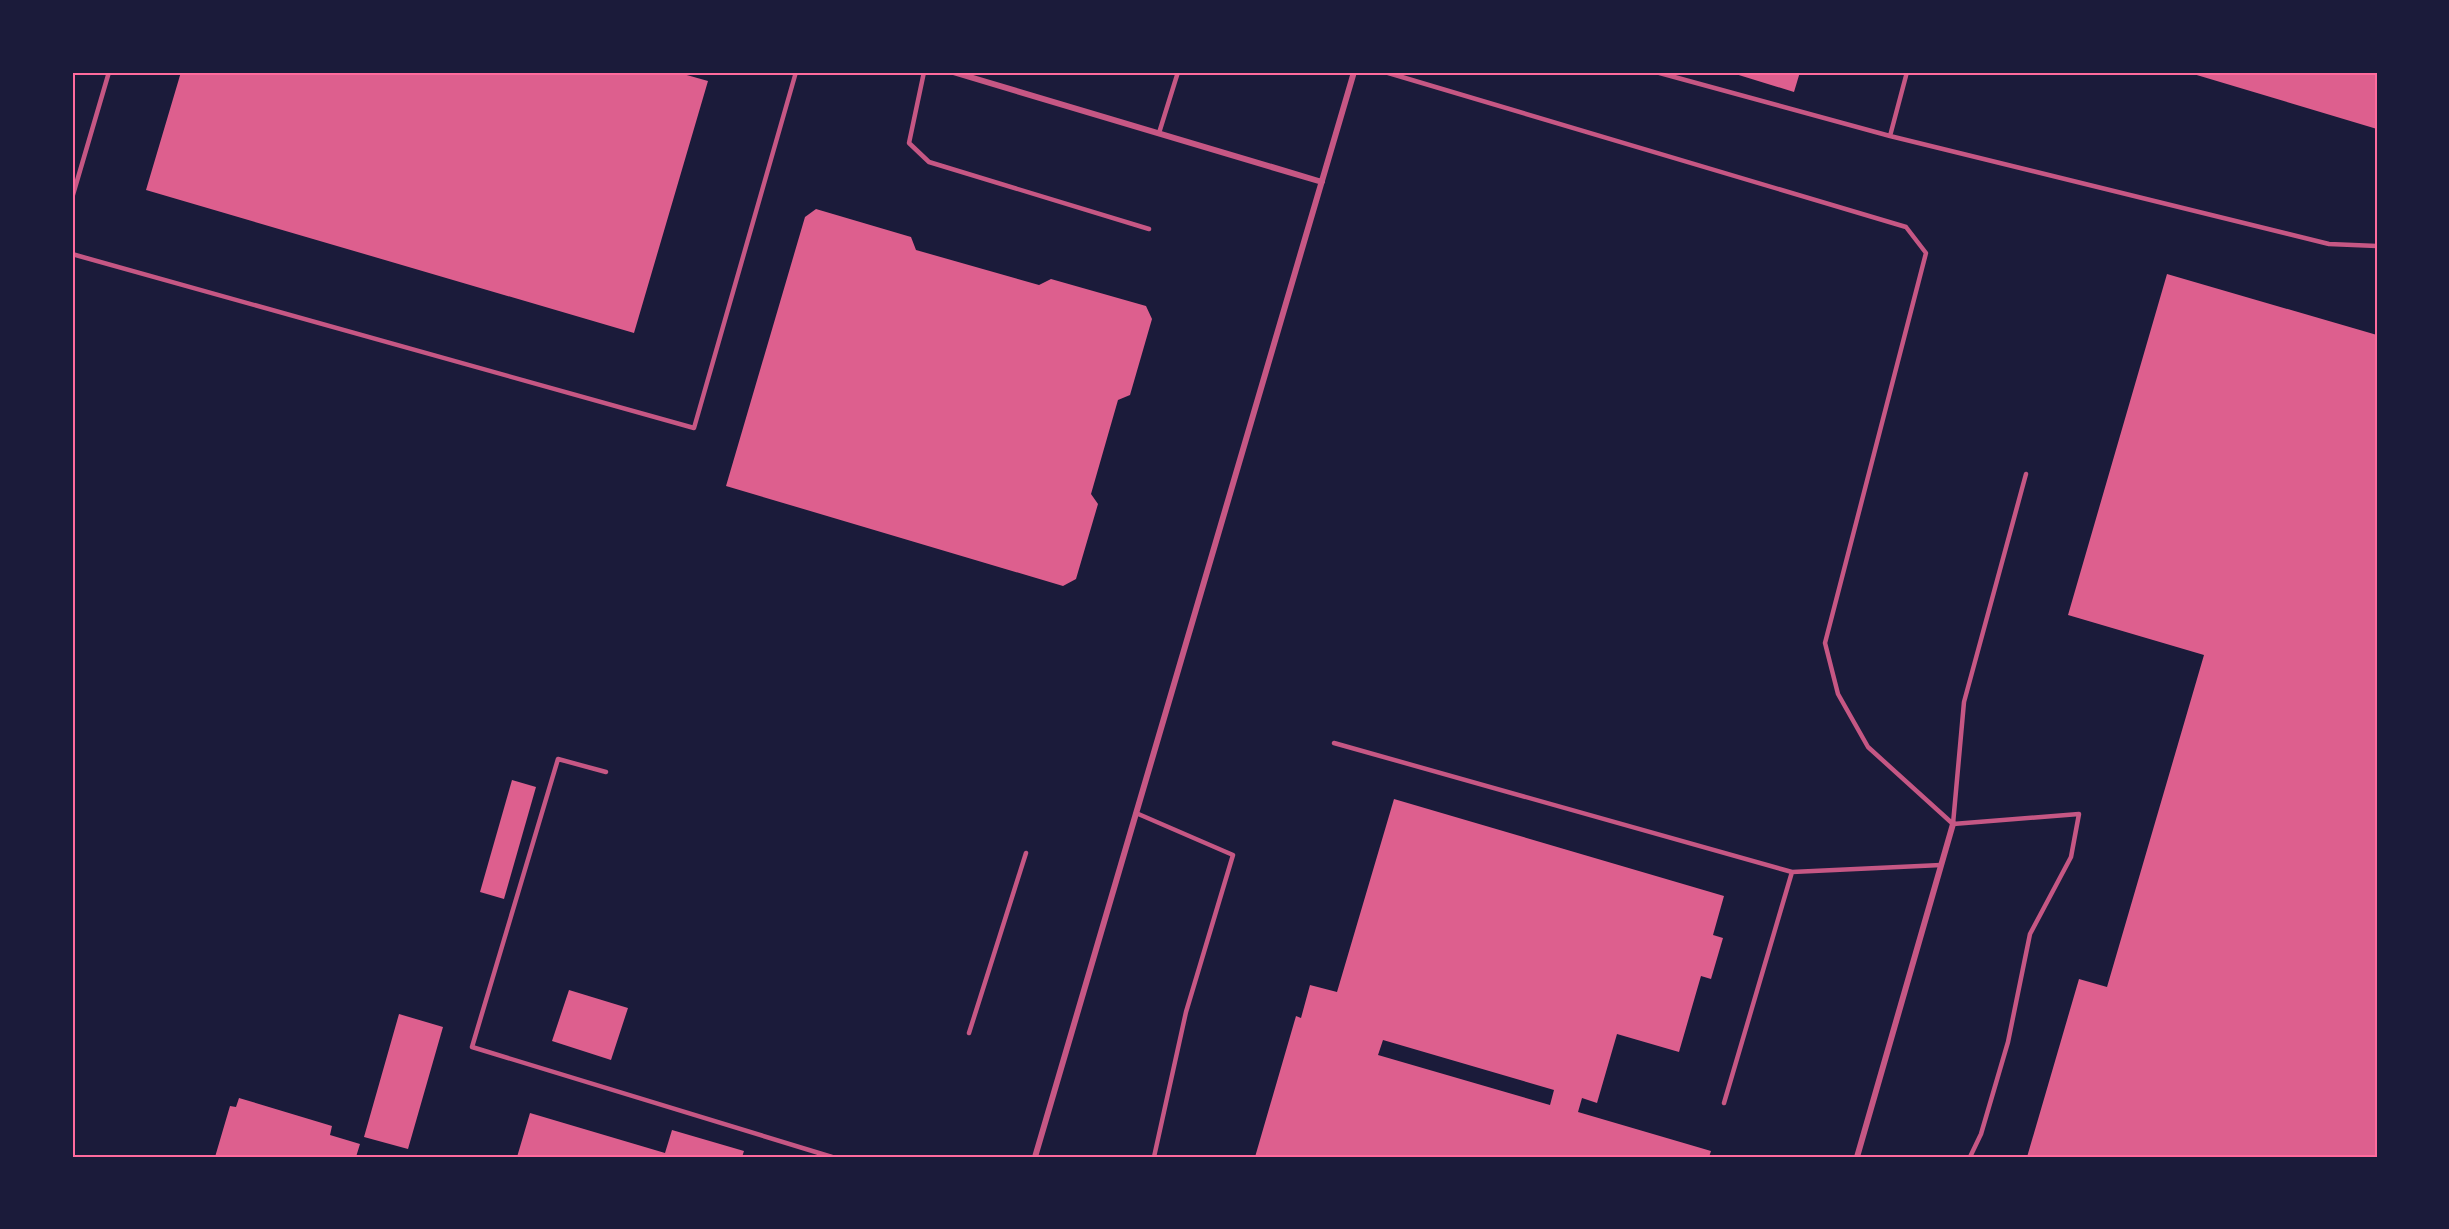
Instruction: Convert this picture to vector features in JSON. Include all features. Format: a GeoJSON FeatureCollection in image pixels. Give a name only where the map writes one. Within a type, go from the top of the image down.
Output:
{"type":"FeatureCollection","features":[{"type":"Feature","properties":{"kind":"street"},"geometry":{"type":"LineString","coordinates":[[953,72],[1322,182]]}},
{"type":"Feature","properties":{"kind":"street"},"geometry":{"type":"LineString","coordinates":[[1035,1157],[1353,72]]}},
{"type":"Feature","properties":{"kind":"street"},"geometry":{"type":"LineString","coordinates":[[1857,1157],[1953,824]]}},
{"type":"Feature","properties":{"kind":"lane"},"geometry":{"type":"LineString","coordinates":[[72,198],[109,72]]}},
{"type":"Feature","properties":{"kind":"lane"},"geometry":{"type":"LineString","coordinates":[[72,254],[694,428],[796,72]]}},
{"type":"Feature","properties":{"kind":"lane"},"geometry":{"type":"LineString","coordinates":[[924,72],[909,143],[929,162],[1149,229]]}},
{"type":"Feature","properties":{"kind":"lane"},"geometry":{"type":"LineString","coordinates":[[1159,133],[1178,72]]}},
{"type":"Feature","properties":{"kind":"lane"},"geometry":{"type":"LineString","coordinates":[[1385,72],[1906,227],[1926,253],[1824,643],[1838,694],[1868,747],[1953,824],[2079,814],[2071,857],[2030,934],[2008,1042],[1981,1134],[1970,1157]]}},
{"type":"Feature","properties":{"kind":"lane"},"geometry":{"type":"LineString","coordinates":[[1656,72],[1890,136],[2329,244],[2377,246]]}},
{"type":"Feature","properties":{"kind":"lane"},"geometry":{"type":"LineString","coordinates":[[1890,136],[1907,72]]}},
{"type":"Feature","properties":{"kind":"lane"},"geometry":{"type":"LineString","coordinates":[[1953,824],[1964,702],[2026,474]]}},
{"type":"Feature","properties":{"kind":"lane"},"geometry":{"type":"LineString","coordinates":[[1334,743],[1792,872],[1941,865]]}},
{"type":"Feature","properties":{"kind":"lane"},"geometry":{"type":"LineString","coordinates":[[606,772],[558,759],[472,1047],[832,1157]]}},
{"type":"Feature","properties":{"kind":"lane"},"geometry":{"type":"LineString","coordinates":[[1136,813],[1233,855],[1186,1012],[1154,1157]]}},
{"type":"Feature","properties":{"kind":"lane"},"geometry":{"type":"LineString","coordinates":[[969,1033],[1026,853]]}},
{"type":"Feature","properties":{"kind":"lane"},"geometry":{"type":"LineString","coordinates":[[1724,1103],[1792,872]]}},
{"type":"Feature","properties":{"kind":"building"},"geometry":{"type":"Polygon","coordinates":[[[181,72],[676,72],[708,81],[634,333],[146,190],[181,72]]]}},
{"type":"Feature","properties":{"kind":"building"},"geometry":{"type":"Polygon","coordinates":[[[1729,72],[1800,72],[1794,92],[1729,72]]]}},
{"type":"Feature","properties":{"kind":"building"},"geometry":{"type":"Polygon","coordinates":[[[2190,72],[2377,72],[2377,129],[2190,73],[2190,72]]]}},
{"type":"Feature","properties":{"kind":"building"},"geometry":{"type":"Polygon","coordinates":[[[816,209],[911,237],[916,250],[1039,285],[1051,279],[1146,306],[1152,319],[1130,395],[1118,400],[1091,494],[1098,504],[1076,579],[1063,586],[726,486],[805,217],[816,209]]]}},
{"type":"Feature","properties":{"kind":"building"},"geometry":{"type":"Polygon","coordinates":[[[2167,274],[2377,335],[2377,1157],[2027,1157],[2079,979],[2107,987],[2204,655],[2068,615],[2167,274]]]}},
{"type":"Feature","properties":{"kind":"building"},"geometry":{"type":"Polygon","coordinates":[[[512,780],[536,787],[504,899],[480,892],[512,780]]]}},
{"type":"Feature","properties":{"kind":"building"},"geometry":{"type":"Polygon","coordinates":[[[1394,799],[1724,896],[1713,935],[1723,938],[1711,979],[1701,976],[1679,1052],[1617,1034],[1597,1103],[1582,1098],[1578,1112],[1711,1151],[1709,1157],[1255,1157],[1296,1016],[1301,1018],[1310,985],[1337,992],[1394,799]],[[1383,1040],[1378,1055],[1550,1105],[1554,1090],[1383,1040]]]}},
{"type":"Feature","properties":{"kind":"building"},"geometry":{"type":"Polygon","coordinates":[[[569,990],[628,1008],[611,1060],[552,1041],[569,990]]]}},
{"type":"Feature","properties":{"kind":"building"},"geometry":{"type":"Polygon","coordinates":[[[399,1014],[443,1027],[408,1149],[364,1137],[399,1014]]]}},
{"type":"Feature","properties":{"kind":"building"},"geometry":{"type":"Polygon","coordinates":[[[239,1098],[332,1126],[330,1135],[360,1144],[356,1157],[215,1157],[230,1106],[236,1107],[239,1098]]]}},
{"type":"Feature","properties":{"kind":"building"},"geometry":{"type":"Polygon","coordinates":[[[530,1113],[665,1153],[672,1130],[744,1151],[742,1157],[517,1157],[530,1113]]]}}]}
